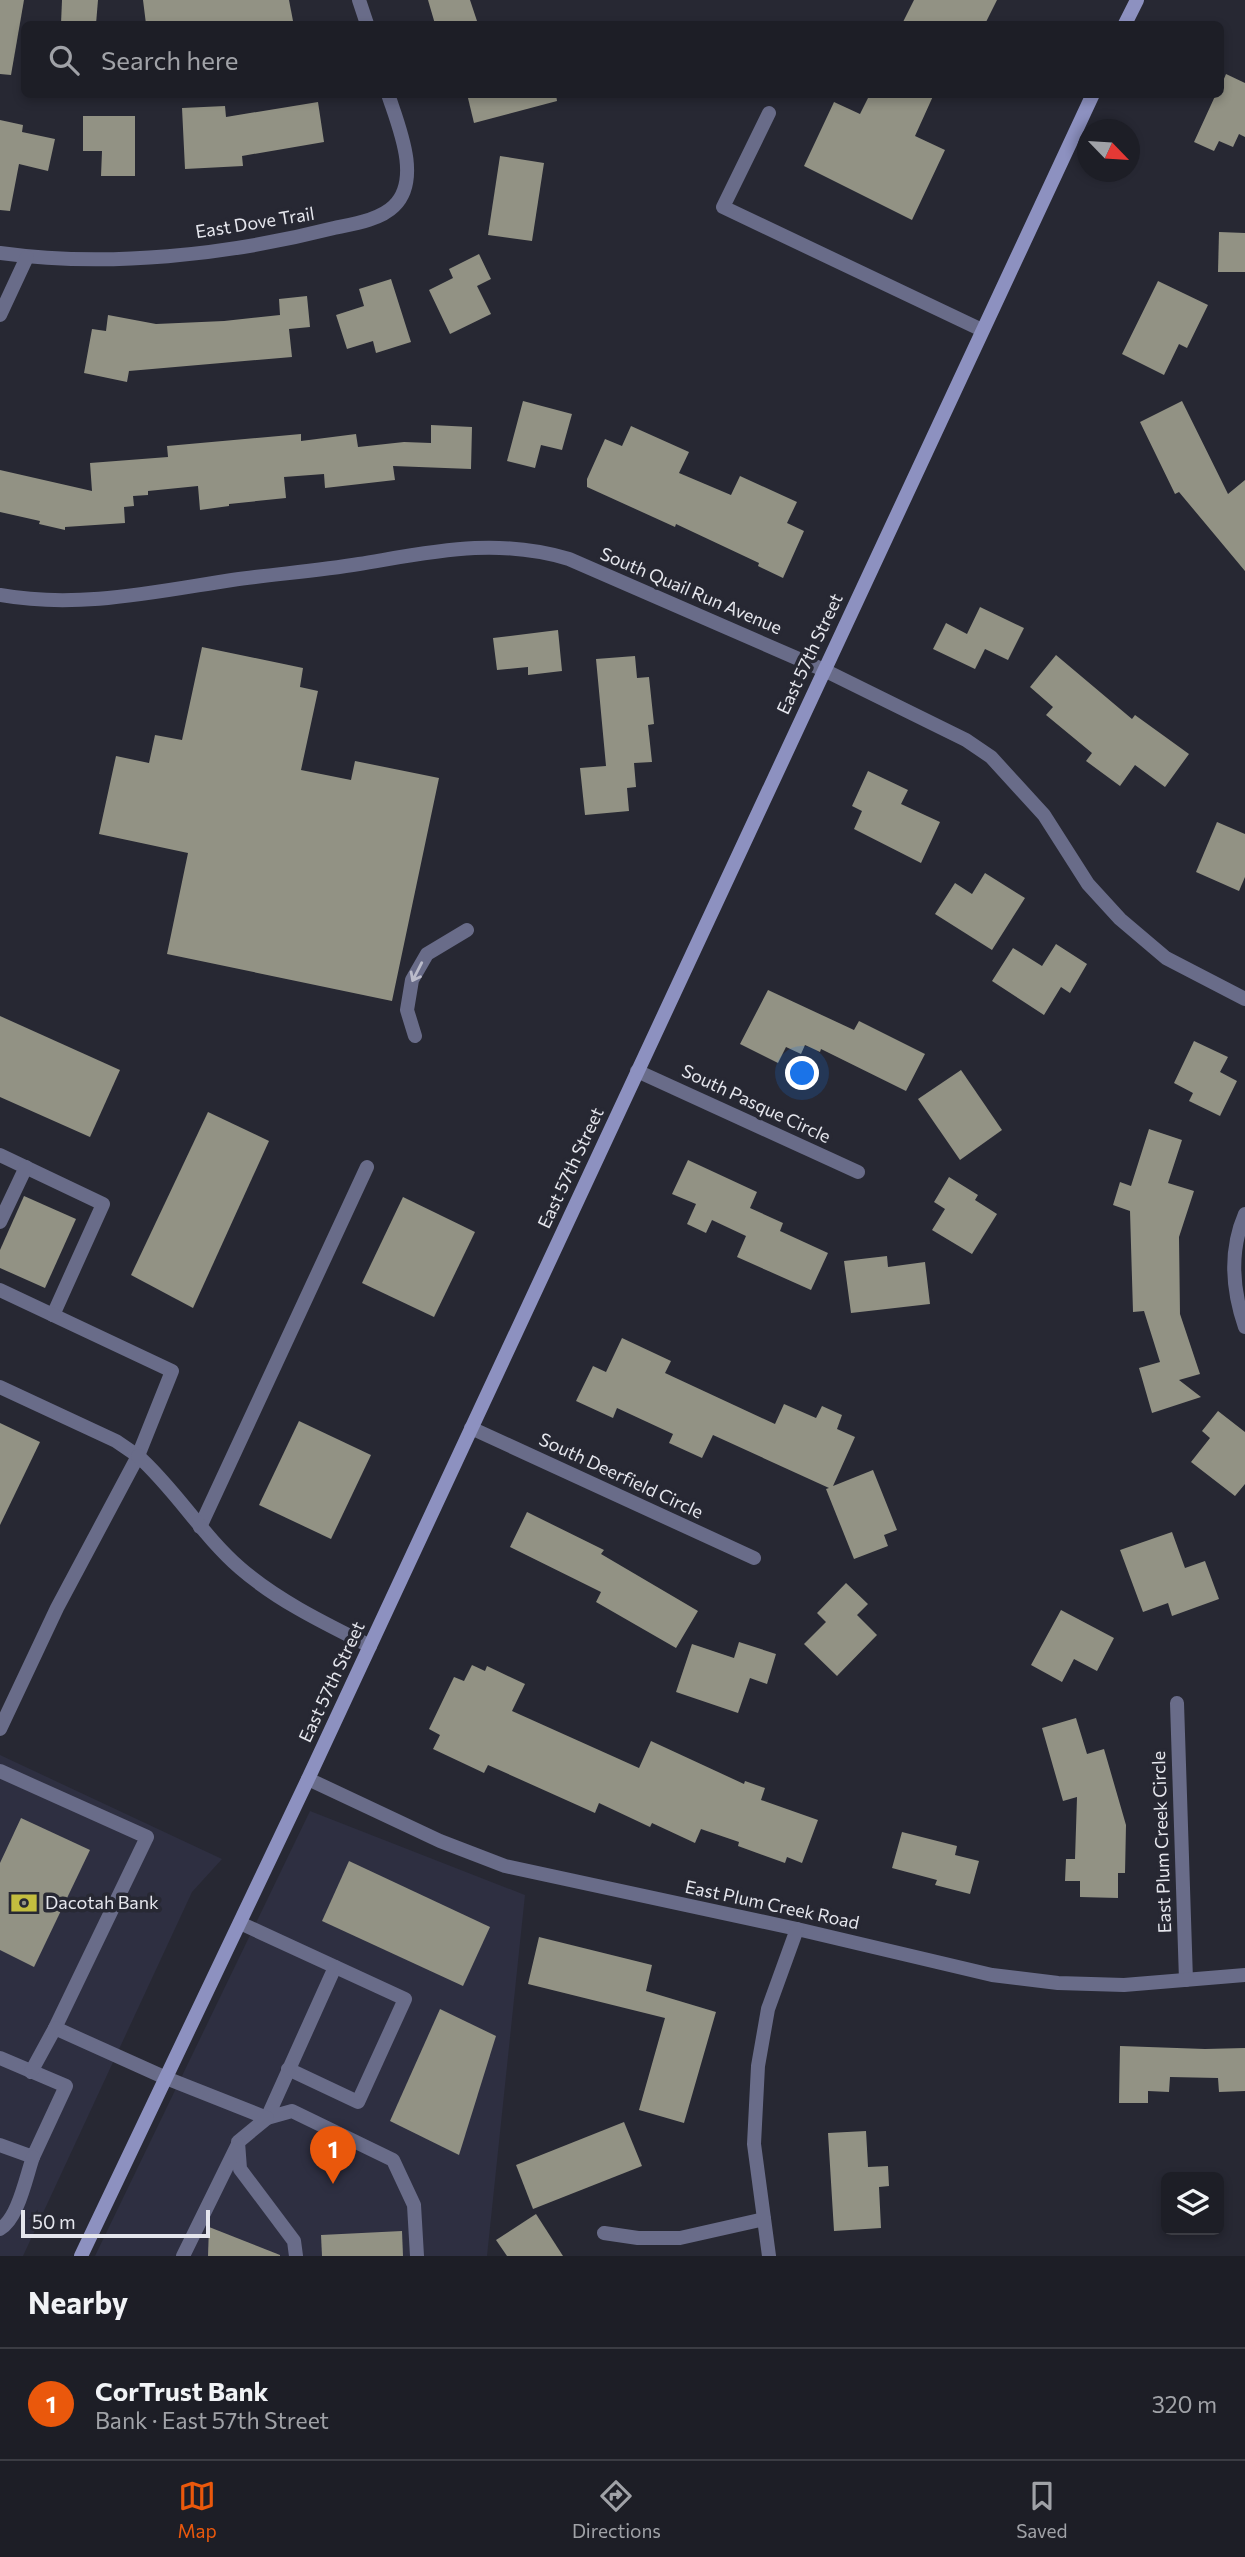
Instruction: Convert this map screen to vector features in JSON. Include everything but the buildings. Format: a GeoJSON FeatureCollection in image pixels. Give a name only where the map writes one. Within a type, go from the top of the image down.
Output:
{"type":"FeatureCollection","features":[{"type":"Feature","properties":{"kind":"main road"},"geometry":{"type":"LineString","coordinates":[[1126,21],[1137,0]]}},
{"type":"Feature","properties":{"kind":"main road","name":"East 57th Street"},"geometry":{"type":"LineString","coordinates":[[80,2256],[308,1779],[1091,98]]}},
{"type":"Feature","properties":{"kind":"street"},"geometry":{"type":"LineString","coordinates":[[359,0],[366,21]]}},
{"type":"Feature","properties":{"kind":"street","name":"East Dove Trail"},"geometry":{"type":"LineString","coordinates":[[0,253],[59,260],[139,258],[231,248],[306,235],[381,214],[395,206],[403,191],[408,170],[405,148],[389,98]]}},
{"type":"Feature","properties":{"kind":"street"},"geometry":{"type":"LineString","coordinates":[[769,113],[723,207],[982,330]]}},
{"type":"Feature","properties":{"kind":"street"},"geometry":{"type":"LineString","coordinates":[[0,315],[27,257]]}},
{"type":"Feature","properties":{"kind":"street","name":"South Quail Run Avenue"},"geometry":{"type":"LineString","coordinates":[[0,595],[34,601],[138,596],[449,549],[502,546],[541,551],[569,559],[824,670],[966,740],[991,757],[1044,815],[1088,884],[1120,919],[1166,958],[1245,999]]}},
{"type":"Feature","properties":{"kind":"street"},"geometry":{"type":"LineString","coordinates":[[415,1036],[407,1010],[412,980],[427,954],[467,930]]}},
{"type":"Feature","properties":{"kind":"street","name":"South Pasque Circle"},"geometry":{"type":"LineString","coordinates":[[638,1071],[858,1172]]}},
{"type":"Feature","properties":{"kind":"street"},"geometry":{"type":"LineString","coordinates":[[0,1155],[103,1204],[53,1315]]}},
{"type":"Feature","properties":{"kind":"street"},"geometry":{"type":"LineString","coordinates":[[0,1222],[26,1167]]}},
{"type":"Feature","properties":{"kind":"street"},"geometry":{"type":"LineString","coordinates":[[200,1527],[366,1167]]}},
{"type":"Feature","properties":{"kind":"street"},"geometry":{"type":"LineString","coordinates":[[1245,1213],[1237,1231],[1234,1263],[1236,1300],[1245,1326]]}},
{"type":"Feature","properties":{"kind":"street"},"geometry":{"type":"LineString","coordinates":[[0,1290],[172,1371],[138,1456],[57,1608],[0,1729]]}},
{"type":"Feature","properties":{"kind":"street"},"geometry":{"type":"LineString","coordinates":[[0,1387],[116,1441],[138,1456],[241,1569],[277,1594],[370,1646]]}},
{"type":"Feature","properties":{"kind":"street","name":"South Deerfield Circle"},"geometry":{"type":"LineString","coordinates":[[471,1428],[754,1558]]}},
{"type":"Feature","properties":{"kind":"street","name":"East Plum Creek Circle"},"geometry":{"type":"LineString","coordinates":[[1177,1703],[1186,1980]]}},
{"type":"Feature","properties":{"kind":"street"},"geometry":{"type":"LineString","coordinates":[[0,1771],[147,1837],[31,2072]]}},
{"type":"Feature","properties":{"kind":"street","name":"East Plum Creek Road"},"geometry":{"type":"LineString","coordinates":[[308,1779],[450,1846],[505,1866],[797,1929],[992,1975],[1058,1983],[1124,1985],[1245,1975]]}},
{"type":"Feature","properties":{"kind":"street"},"geometry":{"type":"LineString","coordinates":[[240,1923],[405,1999],[358,2102],[288,2069]]}},
{"type":"Feature","properties":{"kind":"street"},"geometry":{"type":"LineString","coordinates":[[769,2256],[754,2144],[758,2066],[768,2009],[797,1929]]}},
{"type":"Feature","properties":{"kind":"street"},"geometry":{"type":"LineString","coordinates":[[267,2118],[335,1967]]}},
{"type":"Feature","properties":{"kind":"street"},"geometry":{"type":"LineString","coordinates":[[55,2028],[166,2078],[267,2118]]}},
{"type":"Feature","properties":{"kind":"street"},"geometry":{"type":"LineString","coordinates":[[0,2059],[66,2087],[33,2157],[17,2207],[6,2226],[0,2229]]}},
{"type":"Feature","properties":{"kind":"street"},"geometry":{"type":"LineString","coordinates":[[183,2256],[238,2142],[267,2118],[292,2111],[393,2160],[414,2205],[417,2256]]}},
{"type":"Feature","properties":{"kind":"street"},"geometry":{"type":"LineString","coordinates":[[238,2142],[240,2169],[294,2241],[296,2256]]}},
{"type":"Feature","properties":{"kind":"street"},"geometry":{"type":"LineString","coordinates":[[0,2145],[33,2157]]}},
{"type":"Feature","properties":{"kind":"street"},"geometry":{"type":"LineString","coordinates":[[604,2234],[638,2238],[680,2238],[764,2219]]}},
{"type":"Feature","properties":{"kind":"shaded area"},"geometry":{"type":"Polygon","coordinates":[[[0,1755],[222,1859],[192,1892],[23,2256],[0,2256],[0,1755]]]}},
{"type":"Feature","properties":{"kind":"shaded area"},"geometry":{"type":"Polygon","coordinates":[[[310,1811],[525,1895],[487,2256],[95,2256],[310,1811]]]}},
{"type":"Feature","properties":{"kind":"place","name":"Dacotah Bank"},"geometry":{"type":"Point","coordinates":[24,1903]}},
{"type":"Feature","properties":{"kind":"place","name":"CorTrust Bank"},"geometry":{"type":"Point","coordinates":[333,2184]}}]}
